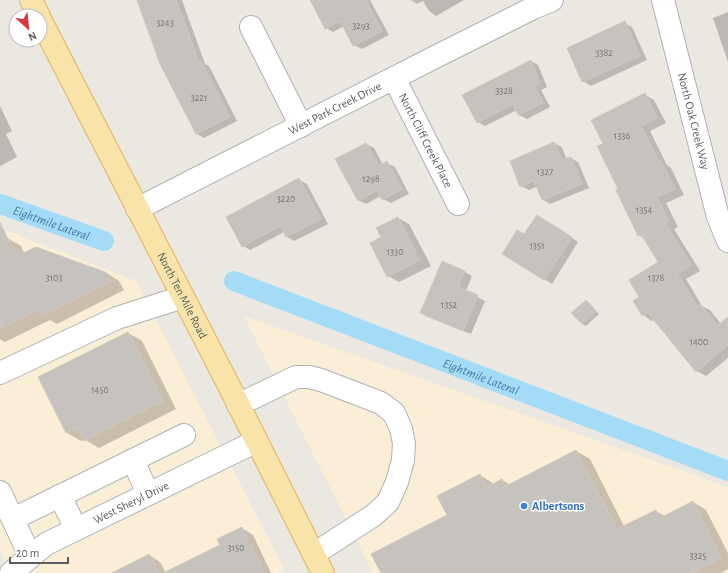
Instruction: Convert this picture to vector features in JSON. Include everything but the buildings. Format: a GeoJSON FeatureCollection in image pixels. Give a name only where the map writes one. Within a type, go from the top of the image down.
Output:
{"type":"FeatureCollection","features":[{"type":"Feature","properties":{"kind":"main road","name":"North Ten Mile Road"},"geometry":{"type":"LineString","coordinates":[[48,35],[323,573]]}},
{"type":"Feature","properties":{"kind":"street","name":"West Park Creek Drive"},"geometry":{"type":"LineString","coordinates":[[137,209],[394,78],[531,4],[552,0]]}},
{"type":"Feature","properties":{"kind":"street","name":"North Oak Creek Way"},"geometry":{"type":"LineString","coordinates":[[663,0],[718,217],[728,241]]}},
{"type":"Feature","properties":{"kind":"street"},"geometry":{"type":"LineString","coordinates":[[251,28],[301,126]]}},
{"type":"Feature","properties":{"kind":"street","name":"North Cliff Creek Place"},"geometry":{"type":"LineString","coordinates":[[394,78],[458,204]]}},
{"type":"Feature","properties":{"kind":"street"},"geometry":{"type":"LineString","coordinates":[[0,373],[117,318],[183,297]]}},
{"type":"Feature","properties":{"kind":"street"},"geometry":{"type":"LineString","coordinates":[[238,405],[296,377],[309,377],[321,380],[381,404],[394,413],[402,429],[404,448],[403,460],[397,482],[388,502],[374,515],[314,554]]}},
{"type":"Feature","properties":{"kind":"street"},"geometry":{"type":"LineString","coordinates":[[13,519],[184,435]]}},
{"type":"Feature","properties":{"kind":"street","name":"West Sheryl Drive"},"geometry":{"type":"LineString","coordinates":[[11,573],[46,544],[257,442]]}},
{"type":"Feature","properties":{"kind":"street"},"geometry":{"type":"LineString","coordinates":[[133,460],[148,494]]}},
{"type":"Feature","properties":{"kind":"street"},"geometry":{"type":"LineString","coordinates":[[0,492],[30,556]]}},
{"type":"Feature","properties":{"kind":"street"},"geometry":{"type":"LineString","coordinates":[[60,496],[76,529]]}},
{"type":"Feature","properties":{"kind":"shaded area"},"geometry":{"type":"Polygon","coordinates":[[[0,228],[136,281],[284,569],[277,573],[11,573],[0,550],[0,228]]]}},
{"type":"Feature","properties":{"kind":"shaded area"},"geometry":{"type":"Polygon","coordinates":[[[244,316],[728,487],[728,573],[373,573],[244,316]]]}},
{"type":"Feature","properties":{"kind":"waterway","name":"Eightmile Lateral"},"geometry":{"type":"LineString","coordinates":[[0,204],[104,241]]}},
{"type":"Feature","properties":{"kind":"waterway","name":"Eightmile Lateral"},"geometry":{"type":"LineString","coordinates":[[234,281],[728,471]]}},
{"type":"Feature","properties":{"kind":"place","name":"Albertsons"},"geometry":{"type":"Point","coordinates":[524,506]}}]}
